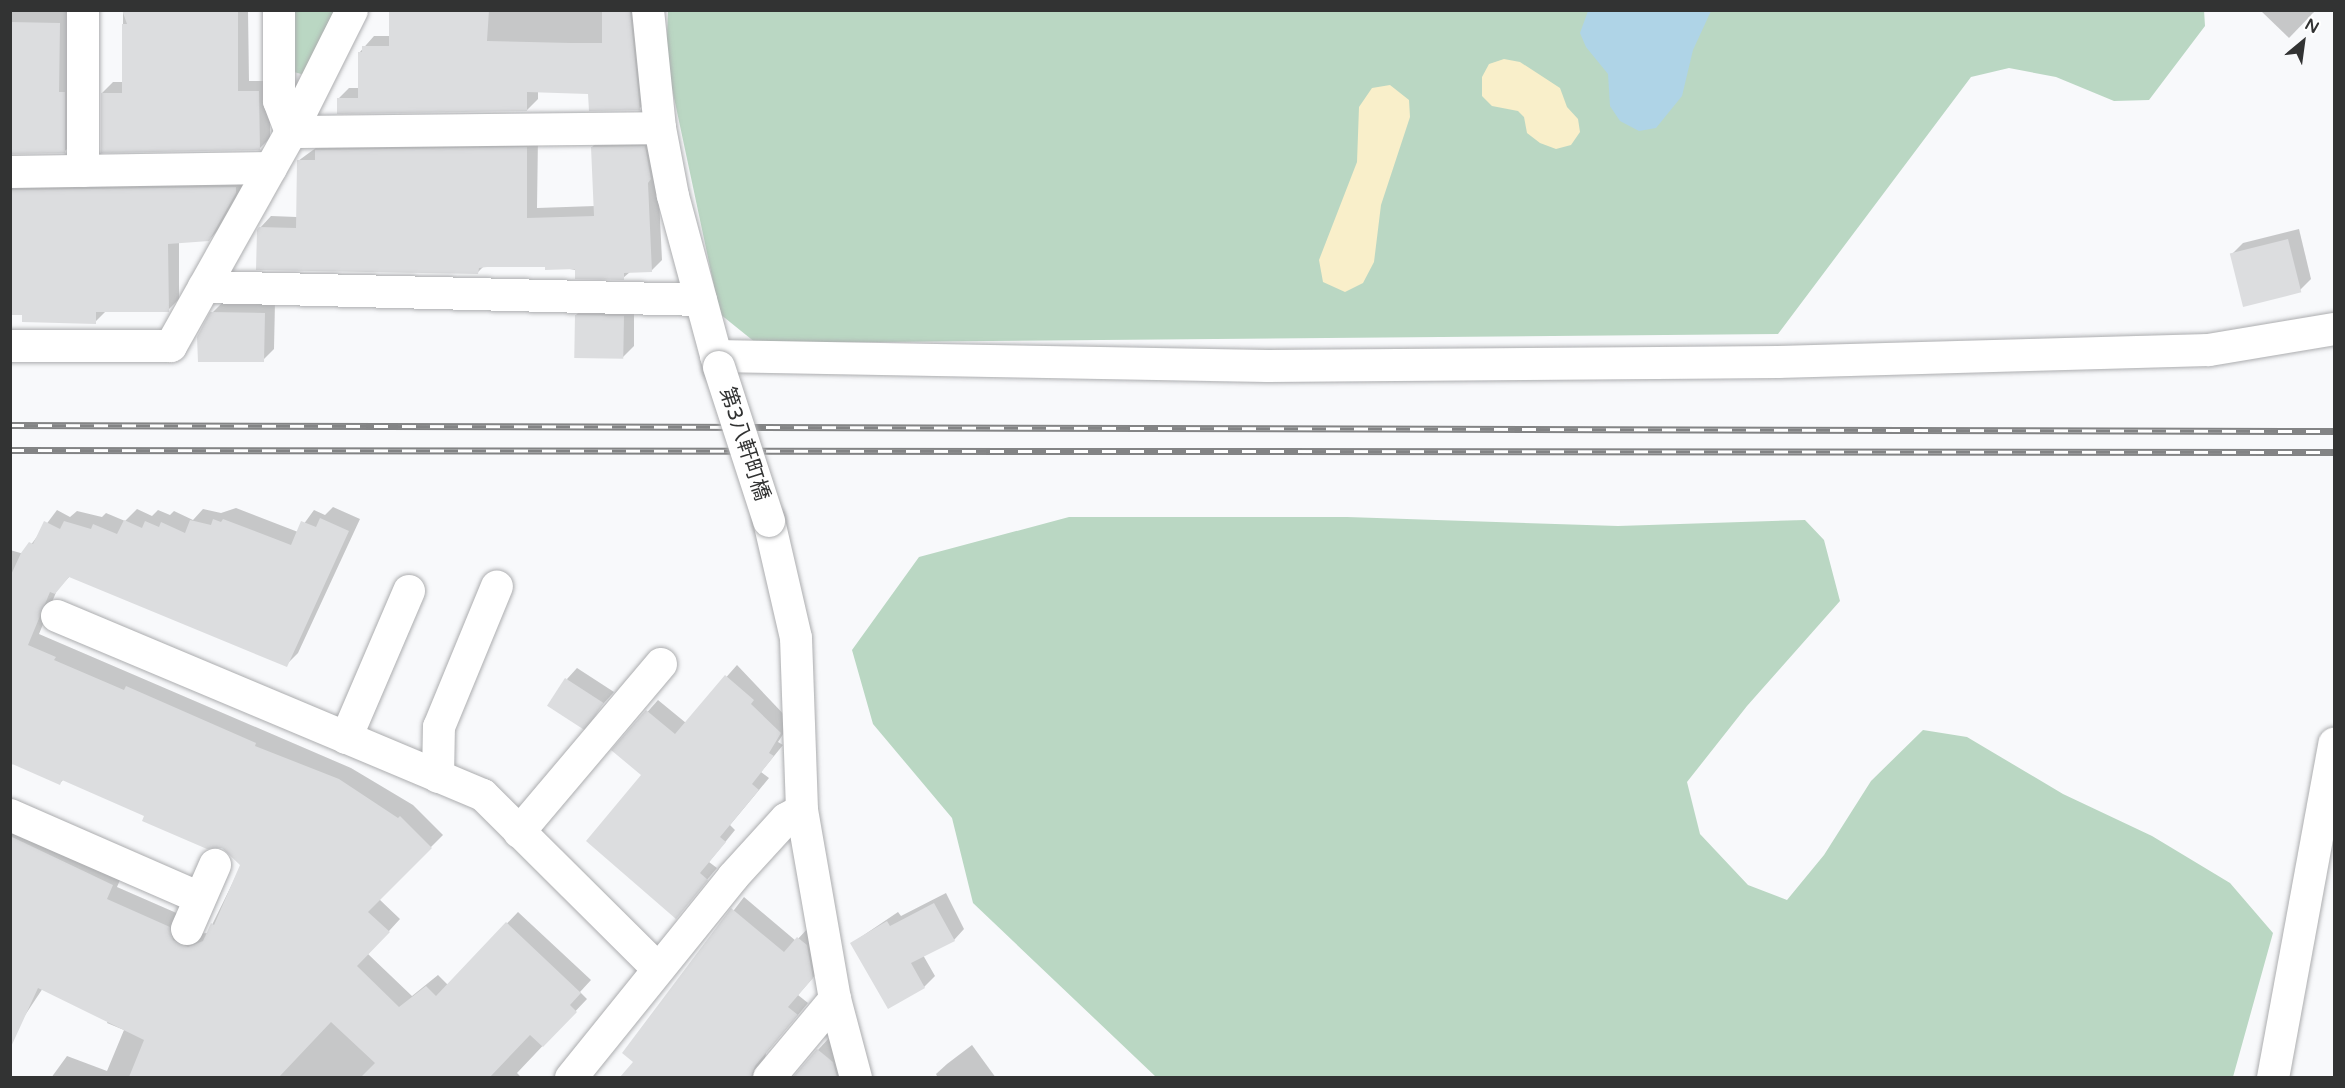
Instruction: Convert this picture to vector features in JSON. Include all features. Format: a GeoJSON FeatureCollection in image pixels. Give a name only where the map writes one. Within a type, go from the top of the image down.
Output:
{"type":"FeatureCollection","features":[{"type":"Feature","properties":{"kind":"street"},"geometry":{"type":"LineString","coordinates":[[83,171],[84,10]]}},
{"type":"Feature","properties":{"kind":"street"},"geometry":{"type":"LineString","coordinates":[[279,10],[279,101],[291,132]]}},
{"type":"Feature","properties":{"kind":"street"},"geometry":{"type":"LineString","coordinates":[[10,346],[171,346],[291,132],[352,10]]}},
{"type":"Feature","properties":{"kind":"street","name":"第3八軒町橋"},"geometry":{"type":"LineString","coordinates":[[648,10],[660,128],[673,196],[718,361],[770,521],[796,638],[802,810],[835,999],[856,1077]]}},
{"type":"Feature","properties":{"kind":"street"},"geometry":{"type":"LineString","coordinates":[[291,132],[660,128]]}},
{"type":"Feature","properties":{"kind":"street"},"geometry":{"type":"LineString","coordinates":[[10,172],[271,168]]}},
{"type":"Feature","properties":{"kind":"street"},"geometry":{"type":"LineString","coordinates":[[204,287],[701,300]]}},
{"type":"Feature","properties":{"kind":"street"},"geometry":{"type":"LineString","coordinates":[[718,361],[1268,366],[1778,362],[2209,350],[2334,329]]}},
{"type":"Feature","properties":{"kind":"street"},"geometry":{"type":"LineString","coordinates":[[438,777],[439,727],[496,586]]}},
{"type":"Feature","properties":{"kind":"street"},"geometry":{"type":"LineString","coordinates":[[345,738],[409,591]]}},
{"type":"Feature","properties":{"kind":"street"},"geometry":{"type":"LineString","coordinates":[[57,616],[483,795],[658,969]]}},
{"type":"Feature","properties":{"kind":"street"},"geometry":{"type":"LineString","coordinates":[[519,832],[661,664]]}},
{"type":"Feature","properties":{"kind":"street"},"geometry":{"type":"LineString","coordinates":[[2272,1077],[2323,885],[2333,758]]}},
{"type":"Feature","properties":{"kind":"street"},"geometry":{"type":"LineString","coordinates":[[571,1077],[733,877],[786,819],[802,810]]}},
{"type":"Feature","properties":{"kind":"street"},"geometry":{"type":"LineString","coordinates":[[10,815],[200,898]]}},
{"type":"Feature","properties":{"kind":"street"},"geometry":{"type":"LineString","coordinates":[[186,929],[215,865]]}},
{"type":"Feature","properties":{"kind":"street"},"geometry":{"type":"LineString","coordinates":[[769,1077],[835,999]]}},
{"type":"Feature","properties":{"kind":"green space"},"geometry":{"type":"Polygon","coordinates":[[[2204,10],[2205,26],[2149,100],[2114,101],[2056,77],[2009,68],[1971,77],[1778,334],[756,343],[720,314],[666,60],[668,11],[2204,10]]]}},
{"type":"Feature","properties":{"kind":"green space"},"geometry":{"type":"Polygon","coordinates":[[[291,11],[340,11],[305,75],[290,71],[291,11]]]}},
{"type":"Feature","properties":{"kind":"green space"},"geometry":{"type":"Polygon","coordinates":[[[1069,517],[1347,517],[1618,526],[1805,520],[1824,540],[1840,601],[1747,706],[1687,782],[1700,834],[1748,885],[1787,900],[1824,855],[1871,781],[1923,730],[1967,737],[2063,794],[2152,836],[2230,883],[2273,933],[2233,1077],[1156,1077],[973,903],[952,818],[873,724],[852,650],[919,557],[1069,517]]]}},
{"type":"Feature","properties":{"kind":"sand"},"geometry":{"type":"Polygon","coordinates":[[[1504,59],[1520,62],[1560,88],[1567,107],[1578,119],[1580,132],[1571,145],[1556,149],[1540,143],[1527,133],[1524,117],[1518,111],[1492,106],[1482,96],[1482,77],[1489,64],[1504,59]]]}},
{"type":"Feature","properties":{"kind":"sand"},"geometry":{"type":"Polygon","coordinates":[[[1390,85],[1409,100],[1410,117],[1381,205],[1374,262],[1363,283],[1345,292],[1323,282],[1319,260],[1357,162],[1359,107],[1372,88],[1390,85]]]}},
{"type":"Feature","properties":{"kind":"water"},"geometry":{"type":"Polygon","coordinates":[[[1588,11],[1711,11],[1693,50],[1682,96],[1656,128],[1639,131],[1620,121],[1610,106],[1608,74],[1586,47],[1580,33],[1588,11]]]}},
{"type":"Feature","properties":{"kind":"building"},"geometry":{"type":"Polygon","coordinates":[[[122,10],[238,10],[238,91],[259,91],[260,150],[101,153],[101,93],[122,93],[122,24],[127,24],[122,10]]]}},
{"type":"Feature","properties":{"kind":"building"},"geometry":{"type":"Polygon","coordinates":[[[389,10],[489,10],[487,41],[602,43],[602,10],[630,10],[640,110],[589,111],[588,94],[527,92],[527,111],[337,114],[337,98],[358,98],[358,52],[362,52],[362,46],[389,46],[389,10]]]}},
{"type":"Feature","properties":{"kind":"building"},"geometry":{"type":"Polygon","coordinates":[[[10,22],[60,23],[59,92],[65,92],[65,153],[10,154],[10,22]]]}},
{"type":"Feature","properties":{"kind":"building"},"geometry":{"type":"Polygon","coordinates":[[[645,146],[651,179],[648,183],[652,272],[624,273],[624,280],[575,279],[575,269],[545,270],[545,267],[487,267],[479,268],[478,274],[256,270],[259,227],[296,228],[297,160],[315,160],[315,150],[527,147],[527,218],[594,216],[591,147],[645,146]]]}},
{"type":"Feature","properties":{"kind":"building"},"geometry":{"type":"Polygon","coordinates":[[[236,187],[236,193],[209,241],[168,244],[169,312],[96,312],[96,324],[22,322],[22,315],[10,315],[10,190],[236,187]]]}},
{"type":"Feature","properties":{"kind":"building"},"geometry":{"type":"Polygon","coordinates":[[[2288,239],[2301,292],[2243,307],[2230,254],[2288,239]]]}},
{"type":"Feature","properties":{"kind":"building"},"geometry":{"type":"Polygon","coordinates":[[[210,312],[265,313],[264,362],[198,362],[197,337],[210,312]]]}},
{"type":"Feature","properties":{"kind":"building"},"geometry":{"type":"Polygon","coordinates":[[[575,315],[624,316],[623,359],[574,358],[575,315]]]}},
{"type":"Feature","properties":{"kind":"building"},"geometry":{"type":"Polygon","coordinates":[[[320,518],[349,531],[287,667],[69,577],[55,594],[50,592],[28,645],[56,657],[54,660],[124,690],[126,686],[256,743],[255,746],[339,779],[398,818],[400,816],[432,848],[368,912],[390,932],[357,966],[399,1007],[426,986],[436,996],[506,922],[581,993],[570,1005],[577,1012],[543,1047],[530,1035],[490,1077],[361,1077],[375,1063],[331,1022],[279,1077],[129,1077],[144,1040],[38,988],[10,1049],[10,836],[113,885],[107,899],[170,927],[173,940],[188,947],[203,941],[211,923],[214,925],[240,865],[222,848],[207,849],[142,821],[144,816],[62,780],[60,785],[10,763],[10,577],[21,553],[29,542],[33,544],[44,521],[60,529],[64,521],[91,529],[93,524],[117,534],[124,520],[142,528],[145,521],[159,527],[161,522],[185,533],[190,520],[211,525],[213,519],[221,522],[223,519],[291,545],[301,521],[316,527],[320,518]]]}},
{"type":"Feature","properties":{"kind":"building"},"geometry":{"type":"Polygon","coordinates":[[[725,675],[754,700],[751,704],[781,733],[769,753],[774,756],[752,784],[759,790],[720,837],[726,842],[700,873],[708,880],[676,919],[586,841],[641,775],[611,750],[646,710],[675,734],[725,675]]]}},
{"type":"Feature","properties":{"kind":"building"},"geometry":{"type":"Polygon","coordinates":[[[565,678],[604,703],[586,731],[547,706],[565,678]]]}},
{"type":"Feature","properties":{"kind":"building"},"geometry":{"type":"Polygon","coordinates":[[[934,903],[955,941],[911,963],[925,988],[888,1009],[850,943],[887,921],[890,926],[934,903]]]}},
{"type":"Feature","properties":{"kind":"building"},"geometry":{"type":"Polygon","coordinates":[[[731,908],[784,952],[797,937],[807,945],[813,978],[788,1007],[798,1015],[755,1066],[751,1077],[620,1077],[633,1062],[622,1053],[731,908]]]}},
{"type":"Feature","properties":{"kind":"building"},"geometry":{"type":"Polygon","coordinates":[[[817,1049],[833,1062],[837,1077],[793,1077],[817,1049]]]}},
{"type":"Feature","properties":{"kind":"railway"},"geometry":{"type":"LineString","coordinates":[[10,425],[2334,431]]}},
{"type":"Feature","properties":{"kind":"railway"},"geometry":{"type":"LineString","coordinates":[[10,450],[2334,452]]}}]}
